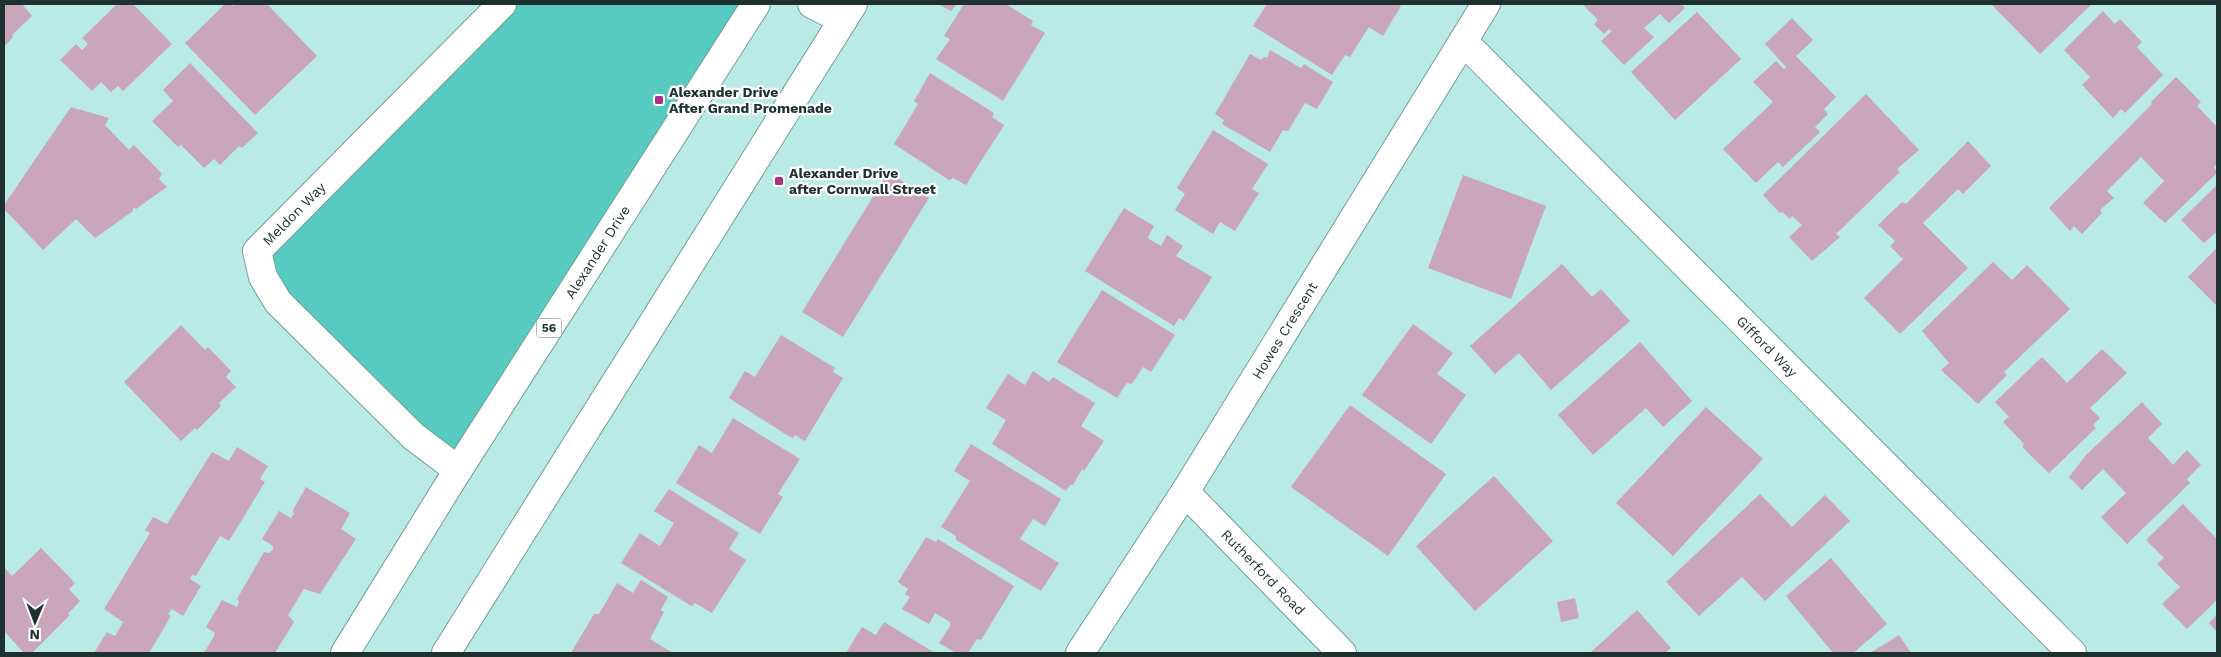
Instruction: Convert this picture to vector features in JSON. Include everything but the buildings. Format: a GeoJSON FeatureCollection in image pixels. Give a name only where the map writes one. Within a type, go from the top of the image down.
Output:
{"type":"FeatureCollection","features":[{"type":"Feature","properties":{"kind":"street","name":"Meldon Way"},"geometry":{"type":"LineString","coordinates":[[458,470],[413,436],[278,302],[263,277],[257,251],[502,4]]}},
{"type":"Feature","properties":{"kind":"street","name":"Alexander Drive"},"geometry":{"type":"LineString","coordinates":[[345,653],[458,470],[756,4]]}},
{"type":"Feature","properties":{"kind":"street"},"geometry":{"type":"LineString","coordinates":[[446,653],[848,12],[812,4]]}},
{"type":"Feature","properties":{"kind":"street","name":"Howes Crescent"},"geometry":{"type":"LineString","coordinates":[[1080,653],[1185,492],[1486,4]]}},
{"type":"Feature","properties":{"kind":"street","name":"Gifford Way"},"geometry":{"type":"LineString","coordinates":[[1463,41],[2072,653]]}},
{"type":"Feature","properties":{"kind":"street","name":"Rutherford Road"},"geometry":{"type":"LineString","coordinates":[[1185,492],[1342,653]]}},
{"type":"Feature","properties":{"kind":"shaded area"},"geometry":{"type":"Polygon","coordinates":[[[502,4],[756,4],[458,470],[278,302],[257,251],[502,4]]]}},
{"type":"Feature","properties":{"kind":"place","name":"Alexander Drive After Grand Promenade"},"geometry":{"type":"Point","coordinates":[659,100]}},
{"type":"Feature","properties":{"kind":"place","name":"Alexander Drive after Cornwall Street"},"geometry":{"type":"Point","coordinates":[779,181]}}]}
